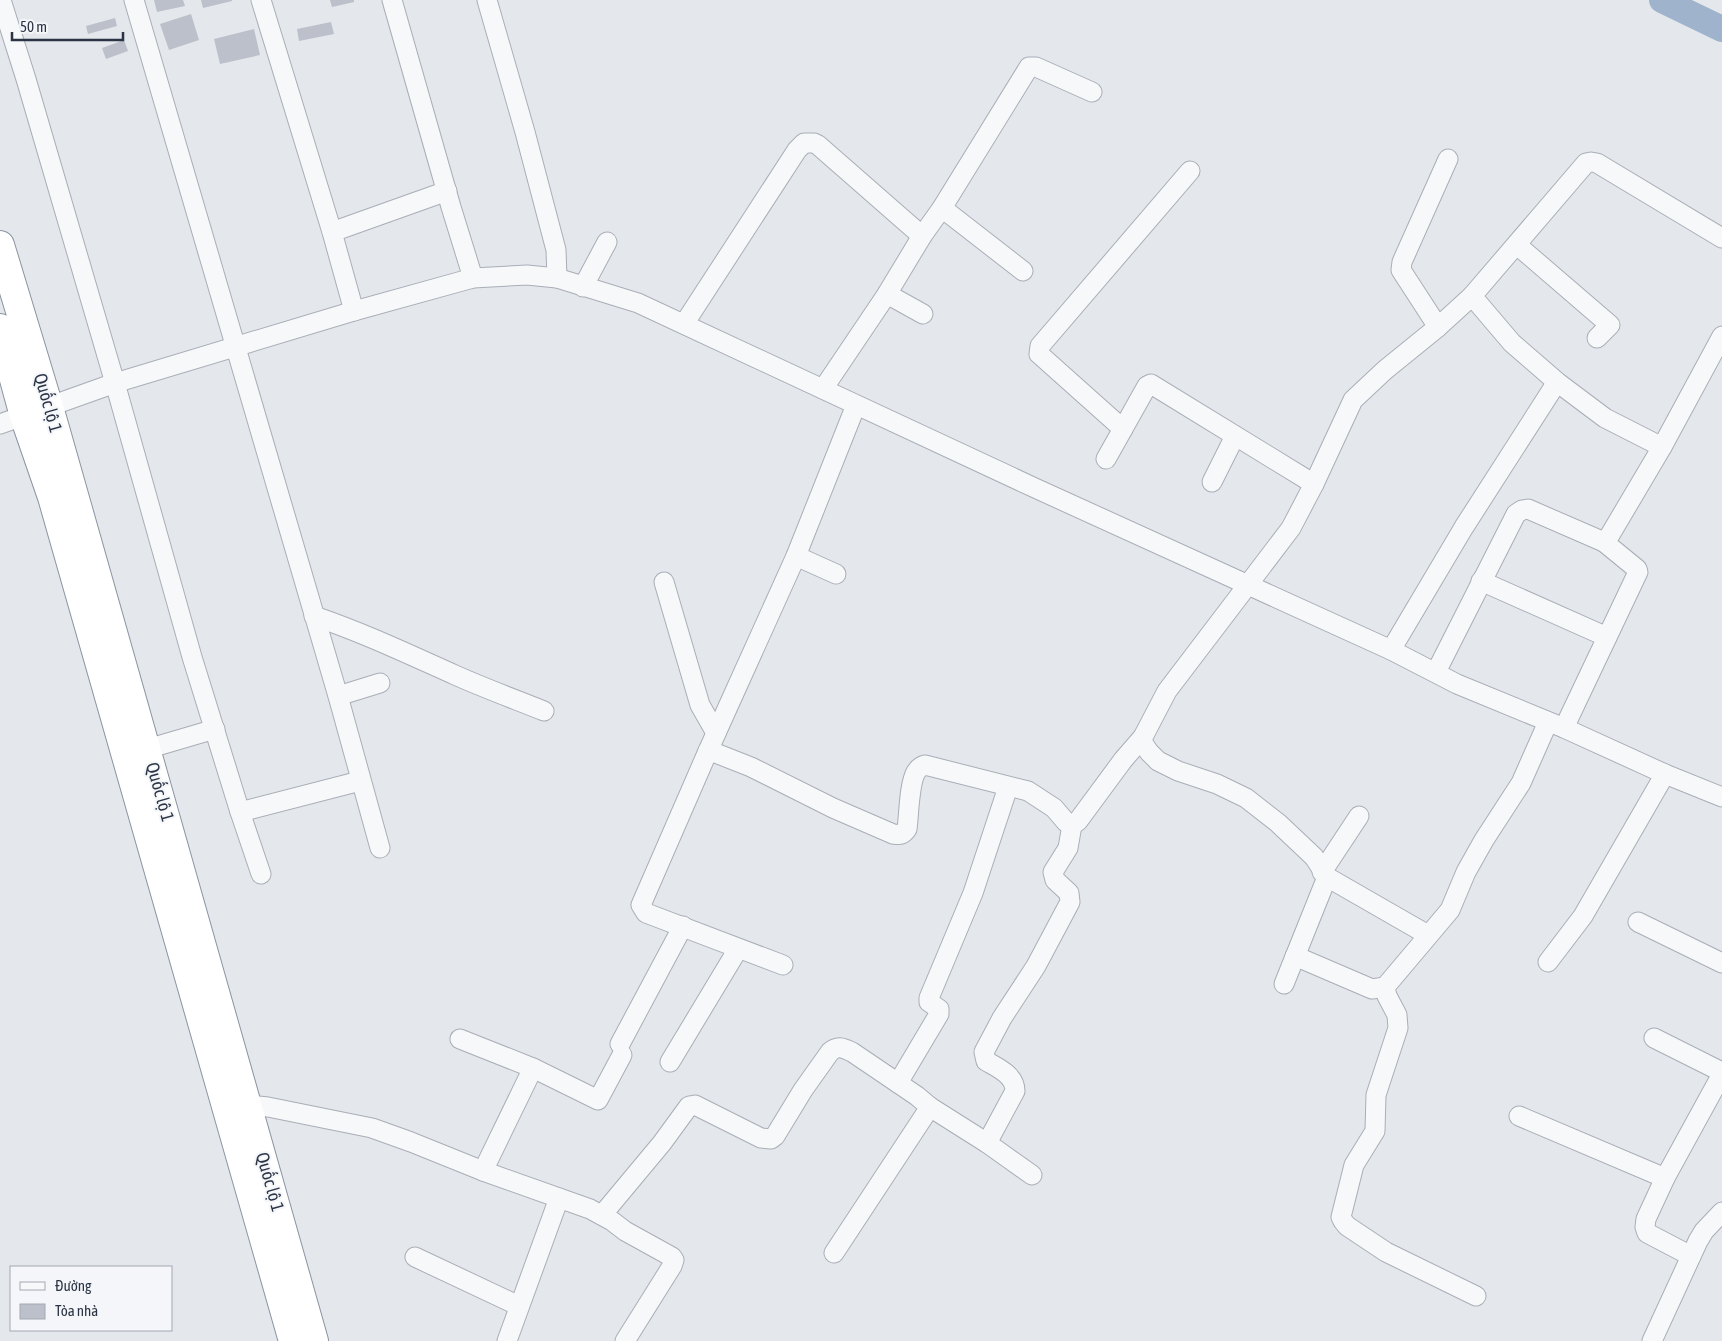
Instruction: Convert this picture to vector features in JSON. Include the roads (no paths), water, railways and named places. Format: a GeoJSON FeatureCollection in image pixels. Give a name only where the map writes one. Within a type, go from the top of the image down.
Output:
{"type":"FeatureCollection","features":[{"type":"Feature","properties":{"kind":"highway","name":"Quốc lộ 1"},"geometry":{"type":"LineString","coordinates":[[0,245],[49,406],[147,748],[314,1341]]}},
{"type":"Feature","properties":{"kind":"highway","name":"Quốc lộ 1"},"geometry":{"type":"LineString","coordinates":[[0,328],[12,420],[55,506],[293,1341]]}},
{"type":"Feature","properties":{"kind":"street"},"geometry":{"type":"LineString","coordinates":[[1,0],[115,383],[189,648],[261,874]]}},
{"type":"Feature","properties":{"kind":"street"},"geometry":{"type":"LineString","coordinates":[[134,0],[338,696],[380,848]]}},
{"type":"Feature","properties":{"kind":"street"},"geometry":{"type":"LineString","coordinates":[[261,0],[332,232],[354,311]]}},
{"type":"Feature","properties":{"kind":"street"},"geometry":{"type":"LineString","coordinates":[[392,0],[473,278]]}},
{"type":"Feature","properties":{"kind":"street"},"geometry":{"type":"LineString","coordinates":[[487,0],[525,132],[556,250],[557,278]]}},
{"type":"Feature","properties":{"kind":"street"},"geometry":{"type":"LineString","coordinates":[[823,389],[887,294],[1029,67],[1036,67],[1092,92]]}},
{"type":"Feature","properties":{"kind":"street"},"geometry":{"type":"LineString","coordinates":[[684,324],[797,150],[804,143],[818,145],[922,236]]}},
{"type":"Feature","properties":{"kind":"street"},"geometry":{"type":"LineString","coordinates":[[1438,327],[1401,270],[1402,262],[1448,159]]}},
{"type":"Feature","properties":{"kind":"street"},"geometry":{"type":"LineString","coordinates":[[987,1143],[1015,1091],[1015,1085],[1006,1073],[986,1061],[986,1047],[1002,1018],[1036,966],[1070,902],[1069,893],[1055,880],[1053,872],[1068,848],[1072,825],[1078,821],[1123,760],[1143,737],[1167,691],[1291,528],[1314,484],[1353,400],[1472,296],[1586,163],[1597,163],[1722,238]]}},
{"type":"Feature","properties":{"kind":"street"},"geometry":{"type":"LineString","coordinates":[[1123,429],[1041,356],[1038,351],[1040,346],[1190,171]]}},
{"type":"Feature","properties":{"kind":"street"},"geometry":{"type":"LineString","coordinates":[[332,232],[447,191]]}},
{"type":"Feature","properties":{"kind":"street"},"geometry":{"type":"LineString","coordinates":[[942,208],[1023,271]]}},
{"type":"Feature","properties":{"kind":"street"},"geometry":{"type":"LineString","coordinates":[[584,287],[607,242]]}},
{"type":"Feature","properties":{"kind":"street"},"geometry":{"type":"LineString","coordinates":[[1517,245],[1610,325],[1597,338]]}},
{"type":"Feature","properties":{"kind":"street"},"geometry":{"type":"LineString","coordinates":[[12,420],[115,383],[354,311],[473,278],[527,275],[557,278],[638,303],[1035,488],[1391,650],[1457,684],[1722,797]]}},
{"type":"Feature","properties":{"kind":"street"},"geometry":{"type":"LineString","coordinates":[[887,294],[923,314]]}},
{"type":"Feature","properties":{"kind":"street"},"geometry":{"type":"LineString","coordinates":[[1472,296],[1512,343],[1557,382],[1605,418],[1662,447]]}},
{"type":"Feature","properties":{"kind":"street"},"geometry":{"type":"LineString","coordinates":[[1604,542],[1607,540],[1662,447],[1722,336]]}},
{"type":"Feature","properties":{"kind":"street"},"geometry":{"type":"LineString","coordinates":[[1391,650],[1464,526],[1557,382]]}},
{"type":"Feature","properties":{"kind":"street"},"geometry":{"type":"LineString","coordinates":[[1106,459],[1146,386],[1150,384],[1314,484]]}},
{"type":"Feature","properties":{"kind":"street"},"geometry":{"type":"LineString","coordinates":[[783,965],[646,913],[641,905],[796,556],[856,405]]}},
{"type":"Feature","properties":{"kind":"street"},"geometry":{"type":"LineString","coordinates":[[1212,482],[1235,436]]}},
{"type":"Feature","properties":{"kind":"street"},"geometry":{"type":"LineString","coordinates":[[1295,956],[1372,989],[1385,987],[1450,910],[1466,872],[1484,840],[1516,792],[1607,636],[1638,572],[1637,569],[1604,542],[1536,511],[1522,510],[1510,522],[1436,672]]}},
{"type":"Feature","properties":{"kind":"street"},"geometry":{"type":"LineString","coordinates":[[796,556],[836,574]]}},
{"type":"Feature","properties":{"kind":"street"},"geometry":{"type":"LineString","coordinates":[[1481,581],[1607,636]]}},
{"type":"Feature","properties":{"kind":"street"},"geometry":{"type":"LineString","coordinates":[[664,582],[700,705],[716,733]]}},
{"type":"Feature","properties":{"kind":"street"},"geometry":{"type":"LineString","coordinates":[[314,616],[347,627],[421,658],[455,675],[544,711]]}},
{"type":"Feature","properties":{"kind":"street"},"geometry":{"type":"LineString","coordinates":[[338,696],[380,683]]}},
{"type":"Feature","properties":{"kind":"street"},"geometry":{"type":"LineString","coordinates":[[147,748],[215,729]]}},
{"type":"Feature","properties":{"kind":"street"},"geometry":{"type":"LineString","coordinates":[[1143,737],[1149,752],[1164,765],[1217,784],[1246,798],[1278,823],[1314,857],[1324,874],[1428,936]]}},
{"type":"Feature","properties":{"kind":"street"},"geometry":{"type":"LineString","coordinates":[[708,751],[751,767],[833,808],[893,834],[904,834],[907,829],[913,780],[916,772],[925,765],[1034,794],[1054,808],[1066,822],[1072,825]]}},
{"type":"Feature","properties":{"kind":"street"},"geometry":{"type":"LineString","coordinates":[[1548,962],[1583,916],[1665,774]]}},
{"type":"Feature","properties":{"kind":"street"},"geometry":{"type":"LineString","coordinates":[[240,812],[360,780]]}},
{"type":"Feature","properties":{"kind":"street"},"geometry":{"type":"LineString","coordinates":[[898,1083],[937,1018],[939,1009],[929,1002],[929,998],[973,893],[1008,787]]}},
{"type":"Feature","properties":{"kind":"street"},"geometry":{"type":"LineString","coordinates":[[1284,984],[1324,874],[1359,816]]}},
{"type":"Feature","properties":{"kind":"street"},"geometry":{"type":"LineString","coordinates":[[1638,922],[1722,963]]}},
{"type":"Feature","properties":{"kind":"street"},"geometry":{"type":"LineString","coordinates":[[460,1039],[533,1068],[598,1100],[621,1049],[683,926]]}},
{"type":"Feature","properties":{"kind":"street"},"geometry":{"type":"LineString","coordinates":[[670,1062],[738,948]]}},
{"type":"Feature","properties":{"kind":"street"},"geometry":{"type":"LineString","coordinates":[[1385,987],[1387,996],[1397,1015],[1398,1028],[1376,1095],[1375,1131],[1354,1165],[1341,1217],[1347,1226],[1386,1252],[1476,1296]]}},
{"type":"Feature","properties":{"kind":"street"},"geometry":{"type":"LineString","coordinates":[[1654,1038],[1722,1073],[1665,1178],[1644,1227],[1647,1233],[1691,1256]]}},
{"type":"Feature","properties":{"kind":"street"},"geometry":{"type":"LineString","coordinates":[[602,1215],[662,1143],[689,1106],[695,1105],[761,1138],[767,1140],[776,1136],[816,1070],[835,1047],[841,1047],[852,1052],[1032,1175]]}},
{"type":"Feature","properties":{"kind":"street"},"geometry":{"type":"LineString","coordinates":[[483,1171],[533,1068]]}},
{"type":"Feature","properties":{"kind":"street"},"geometry":{"type":"LineString","coordinates":[[248,1105],[268,1107],[372,1128],[602,1215],[625,1231],[672,1257],[674,1260],[625,1341]]}},
{"type":"Feature","properties":{"kind":"street"},"geometry":{"type":"LineString","coordinates":[[834,1253],[930,1107]]}},
{"type":"Feature","properties":{"kind":"street"},"geometry":{"type":"LineString","coordinates":[[1519,1116],[1665,1178]]}},
{"type":"Feature","properties":{"kind":"street"},"geometry":{"type":"LineString","coordinates":[[507,1341],[559,1198]]}},
{"type":"Feature","properties":{"kind":"street"},"geometry":{"type":"LineString","coordinates":[[1652,1341],[1704,1231],[1722,1212]]}},
{"type":"Feature","properties":{"kind":"street"},"geometry":{"type":"LineString","coordinates":[[415,1257],[519,1306]]}},
{"type":"Feature","properties":{"kind":"waterway"},"geometry":{"type":"LineString","coordinates":[[1662,0],[1722,29]]}}]}
